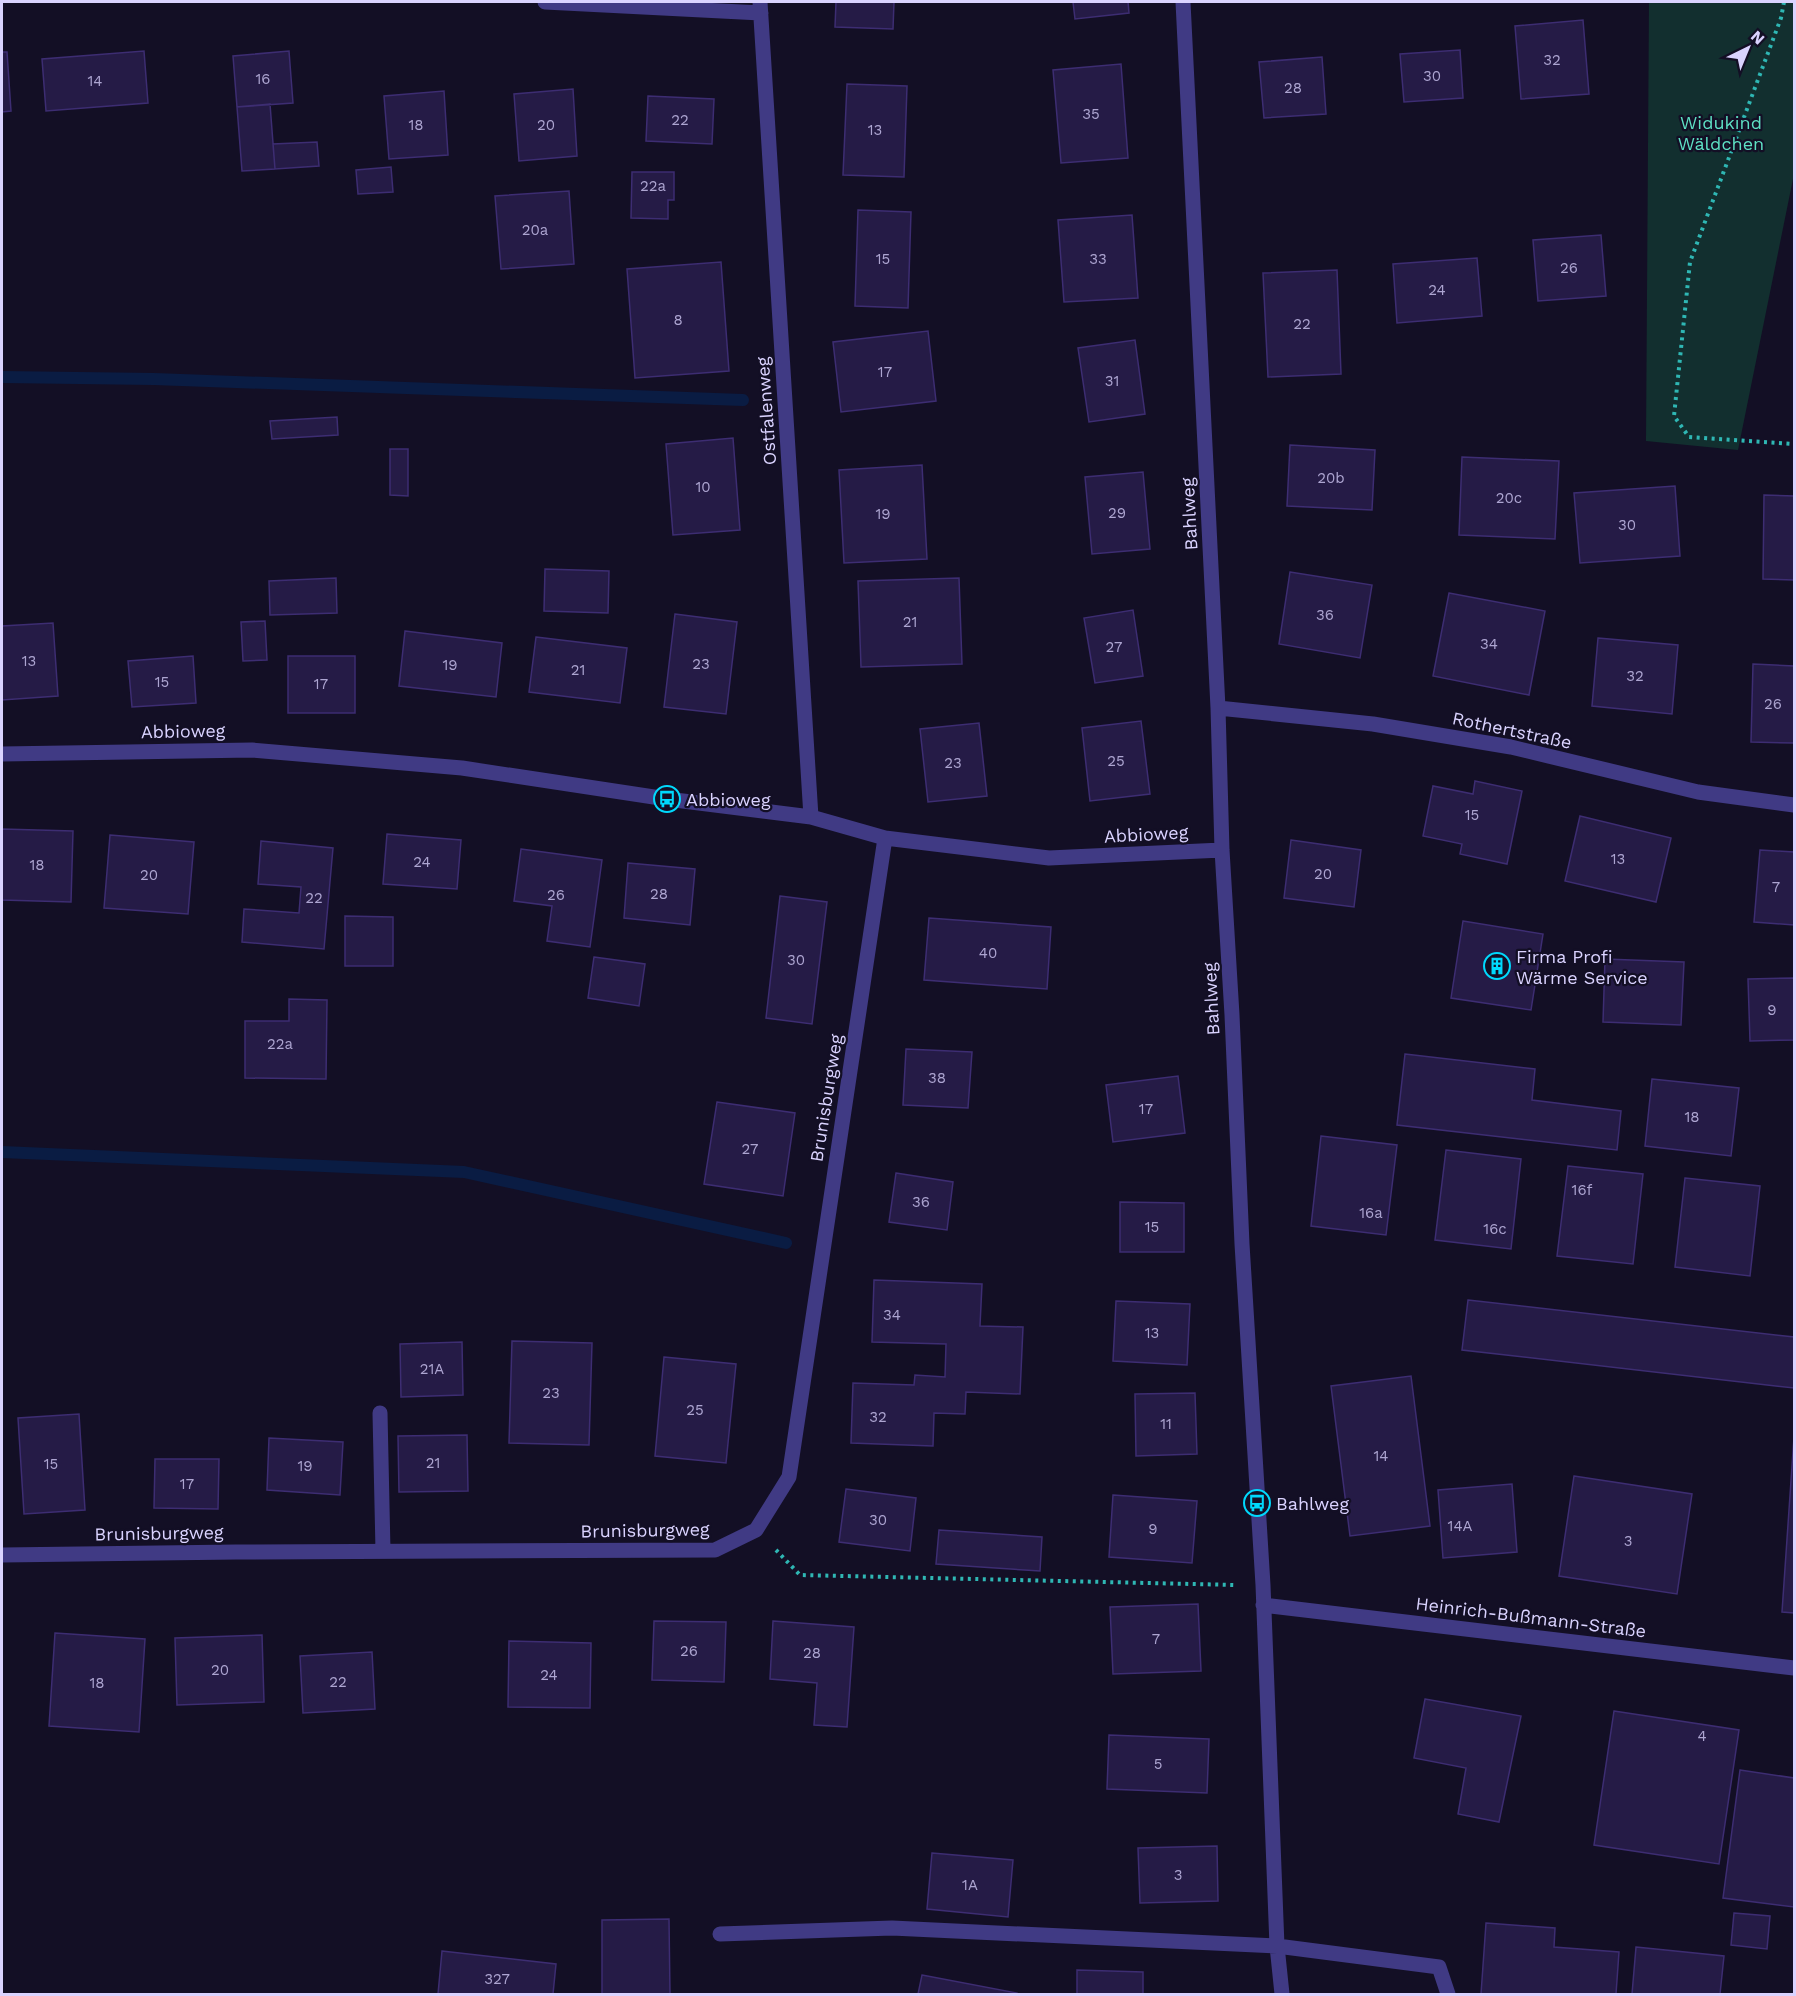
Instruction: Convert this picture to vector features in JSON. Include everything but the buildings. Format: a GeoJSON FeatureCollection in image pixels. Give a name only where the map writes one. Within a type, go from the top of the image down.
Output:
{"type":"FeatureCollection","features":[{"type":"Feature","properties":{"kind":"street"},"geometry":{"type":"LineString","coordinates":[[545,2],[760,7]]}},
{"type":"Feature","properties":{"kind":"street","name":"Bahlweg"},"geometry":{"type":"LineString","coordinates":[[1183,2],[1242,1255],[1263,1586],[1277,1946],[1282,1995]]}},
{"type":"Feature","properties":{"kind":"street","name":"Ostfalenweg"},"geometry":{"type":"LineString","coordinates":[[760,7],[811,817]]}},
{"type":"Feature","properties":{"kind":"street","name":"Rothertstraße"},"geometry":{"type":"LineString","coordinates":[[1218,708],[1373,724],[1511,747],[1698,792],[1794,805]]}},
{"type":"Feature","properties":{"kind":"street","name":"Abbioweg"},"geometry":{"type":"LineString","coordinates":[[2,754],[252,750],[462,768],[668,799],[811,817],[885,838],[1048,858],[1222,850]]}},
{"type":"Feature","properties":{"kind":"street","name":"Brunisburgweg"},"geometry":{"type":"LineString","coordinates":[[2,1556],[715,1550],[756,1530],[789,1477],[885,838]]}},
{"type":"Feature","properties":{"kind":"street"},"geometry":{"type":"LineString","coordinates":[[380,1413],[383,1551]]}},
{"type":"Feature","properties":{"kind":"street","name":"Heinrich-Bußmann-Straße"},"geometry":{"type":"LineString","coordinates":[[1263,1605],[1794,1668]]}},
{"type":"Feature","properties":{"kind":"street"},"geometry":{"type":"LineString","coordinates":[[720,1934],[892,1928],[1277,1946],[1439,1967],[1448,1995]]}},
{"type":"Feature","properties":{"kind":"path"},"geometry":{"type":"LineString","coordinates":[[1784,2],[1781,18],[1690,262],[1674,416],[1689,437],[1794,444]]}},
{"type":"Feature","properties":{"kind":"path"},"geometry":{"type":"LineString","coordinates":[[756,1530],[801,1575],[1263,1586]]}},
{"type":"Feature","properties":{"kind":"green space","name":"Widukind Wäldchen"},"geometry":{"type":"Polygon","coordinates":[[[1649,2],[1794,2],[1794,174],[1738,450],[1646,441],[1649,2]]]}},
{"type":"Feature","properties":{"kind":"waterway"},"geometry":{"type":"LineString","coordinates":[[2,377],[154,379],[743,400]]}},
{"type":"Feature","properties":{"kind":"waterway"},"geometry":{"type":"LineString","coordinates":[[2,1152],[464,1172],[786,1243]]}},
{"type":"Feature","properties":{"kind":"place","name":"Abbioweg"},"geometry":{"type":"Point","coordinates":[667,799]}},
{"type":"Feature","properties":{"kind":"place","name":"Firma Profi Wärme Service"},"geometry":{"type":"Point","coordinates":[1497,966]}},
{"type":"Feature","properties":{"kind":"place","name":"Bahlweg"},"geometry":{"type":"Point","coordinates":[1257,1503]}}]}
